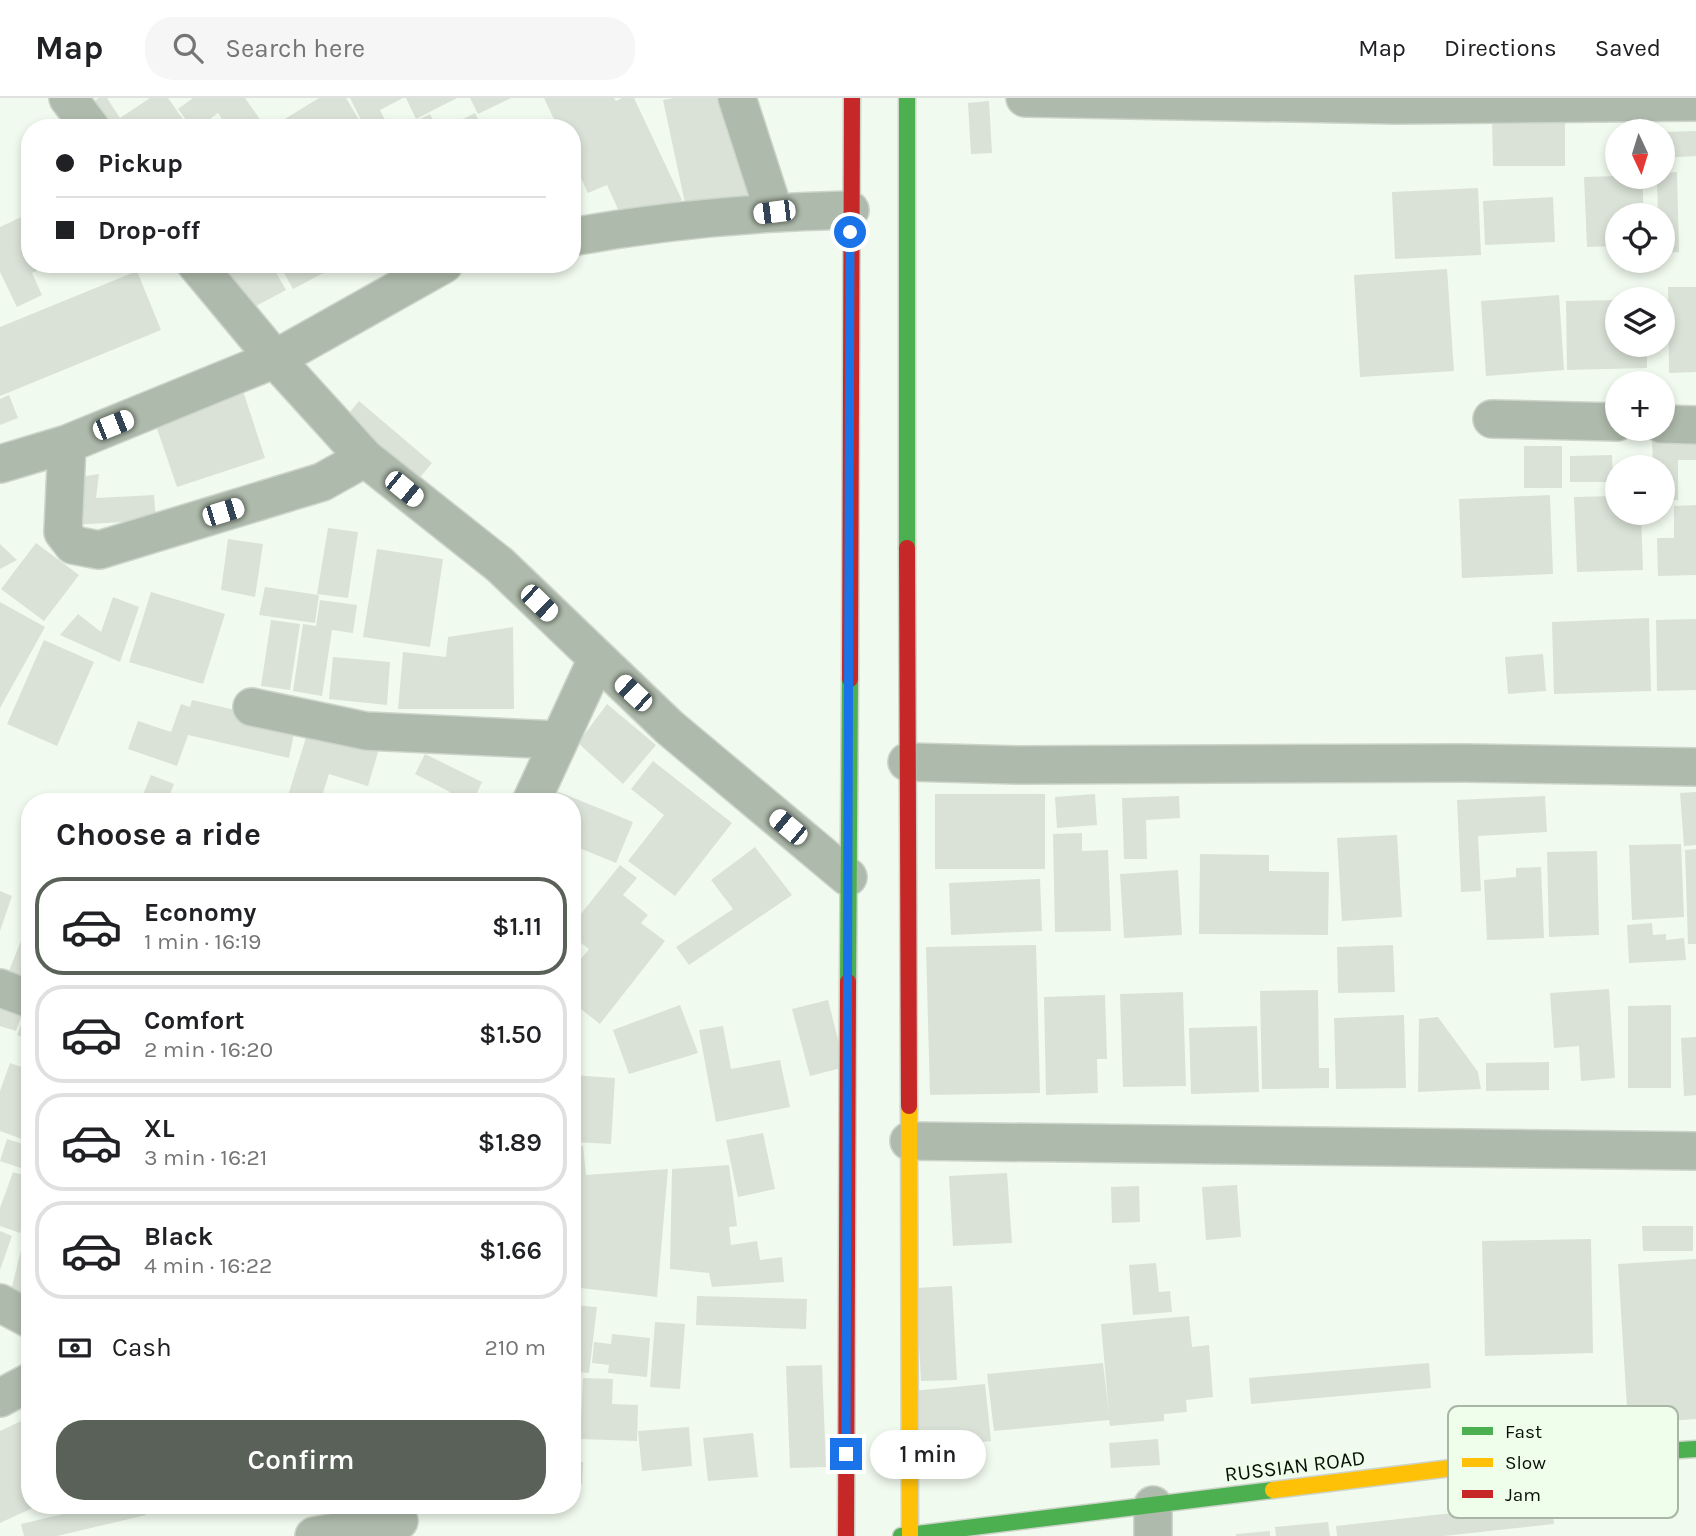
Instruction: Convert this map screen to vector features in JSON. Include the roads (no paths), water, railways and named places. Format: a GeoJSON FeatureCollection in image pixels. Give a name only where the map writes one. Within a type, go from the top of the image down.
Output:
{"type":"FeatureCollection","features":[{"type":"Feature","properties":{"kind":"main road"},"geometry":{"type":"LineString","coordinates":[[846,1536],[852,98]]}},
{"type":"Feature","properties":{"kind":"main road"},"geometry":{"type":"LineString","coordinates":[[906,1535],[909,1141],[907,98]]}},
{"type":"Feature","properties":{"kind":"main road","name":"RUSSIAN ROAD"},"geometry":{"type":"LineString","coordinates":[[1678,1449],[1696,1448]]}},
{"type":"Feature","properties":{"kind":"main road","name":"RUSSIAN ROAD"},"geometry":{"type":"LineString","coordinates":[[906,1535],[1153,1520],[1448,1471]]}},
{"type":"Feature","properties":{"kind":"street"},"geometry":{"type":"LineString","coordinates":[[68,98],[84,119]]}},
{"type":"Feature","properties":{"kind":"street"},"geometry":{"type":"LineString","coordinates":[[737,98],[774,212]]}},
{"type":"Feature","properties":{"kind":"street"},"geometry":{"type":"LineString","coordinates":[[1026,98],[1398,105],[1696,102]]}},
{"type":"Feature","properties":{"kind":"street"},"geometry":{"type":"LineString","coordinates":[[581,235],[774,212],[850,210]]}},
{"type":"Feature","properties":{"kind":"street"},"geometry":{"type":"LineString","coordinates":[[203,273],[275,359],[365,458],[500,565],[669,727],[848,877]]}},
{"type":"Feature","properties":{"kind":"street"},"geometry":{"type":"LineString","coordinates":[[0,464],[67,444],[275,359],[428,273]]}},
{"type":"Feature","properties":{"kind":"street"},"geometry":{"type":"LineString","coordinates":[[1492,419],[1605,422]]}},
{"type":"Feature","properties":{"kind":"street"},"geometry":{"type":"LineString","coordinates":[[1675,424],[1696,425]]}},
{"type":"Feature","properties":{"kind":"street"},"geometry":{"type":"LineString","coordinates":[[67,444],[63,532],[73,545],[99,550],[322,482],[365,458]]}},
{"type":"Feature","properties":{"kind":"street"},"geometry":{"type":"LineString","coordinates":[[535,793],[597,659]]}},
{"type":"Feature","properties":{"kind":"street"},"geometry":{"type":"LineString","coordinates":[[252,707],[366,732],[558,740]]}},
{"type":"Feature","properties":{"kind":"street"},"geometry":{"type":"LineString","coordinates":[[907,762],[1018,765],[1463,763],[1696,767]]}},
{"type":"Feature","properties":{"kind":"street"},"geometry":{"type":"LineString","coordinates":[[0,988],[21,996]]}},
{"type":"Feature","properties":{"kind":"street"},"geometry":{"type":"LineString","coordinates":[[909,1141],[1696,1151]]}},
{"type":"Feature","properties":{"kind":"street"},"geometry":{"type":"LineString","coordinates":[[0,1303],[21,1314]]}},
{"type":"Feature","properties":{"kind":"street"},"geometry":{"type":"LineString","coordinates":[[0,1398],[21,1387]]}},
{"type":"Feature","properties":{"kind":"street"},"geometry":{"type":"LineString","coordinates":[[314,1536],[398,1521]]}}]}
